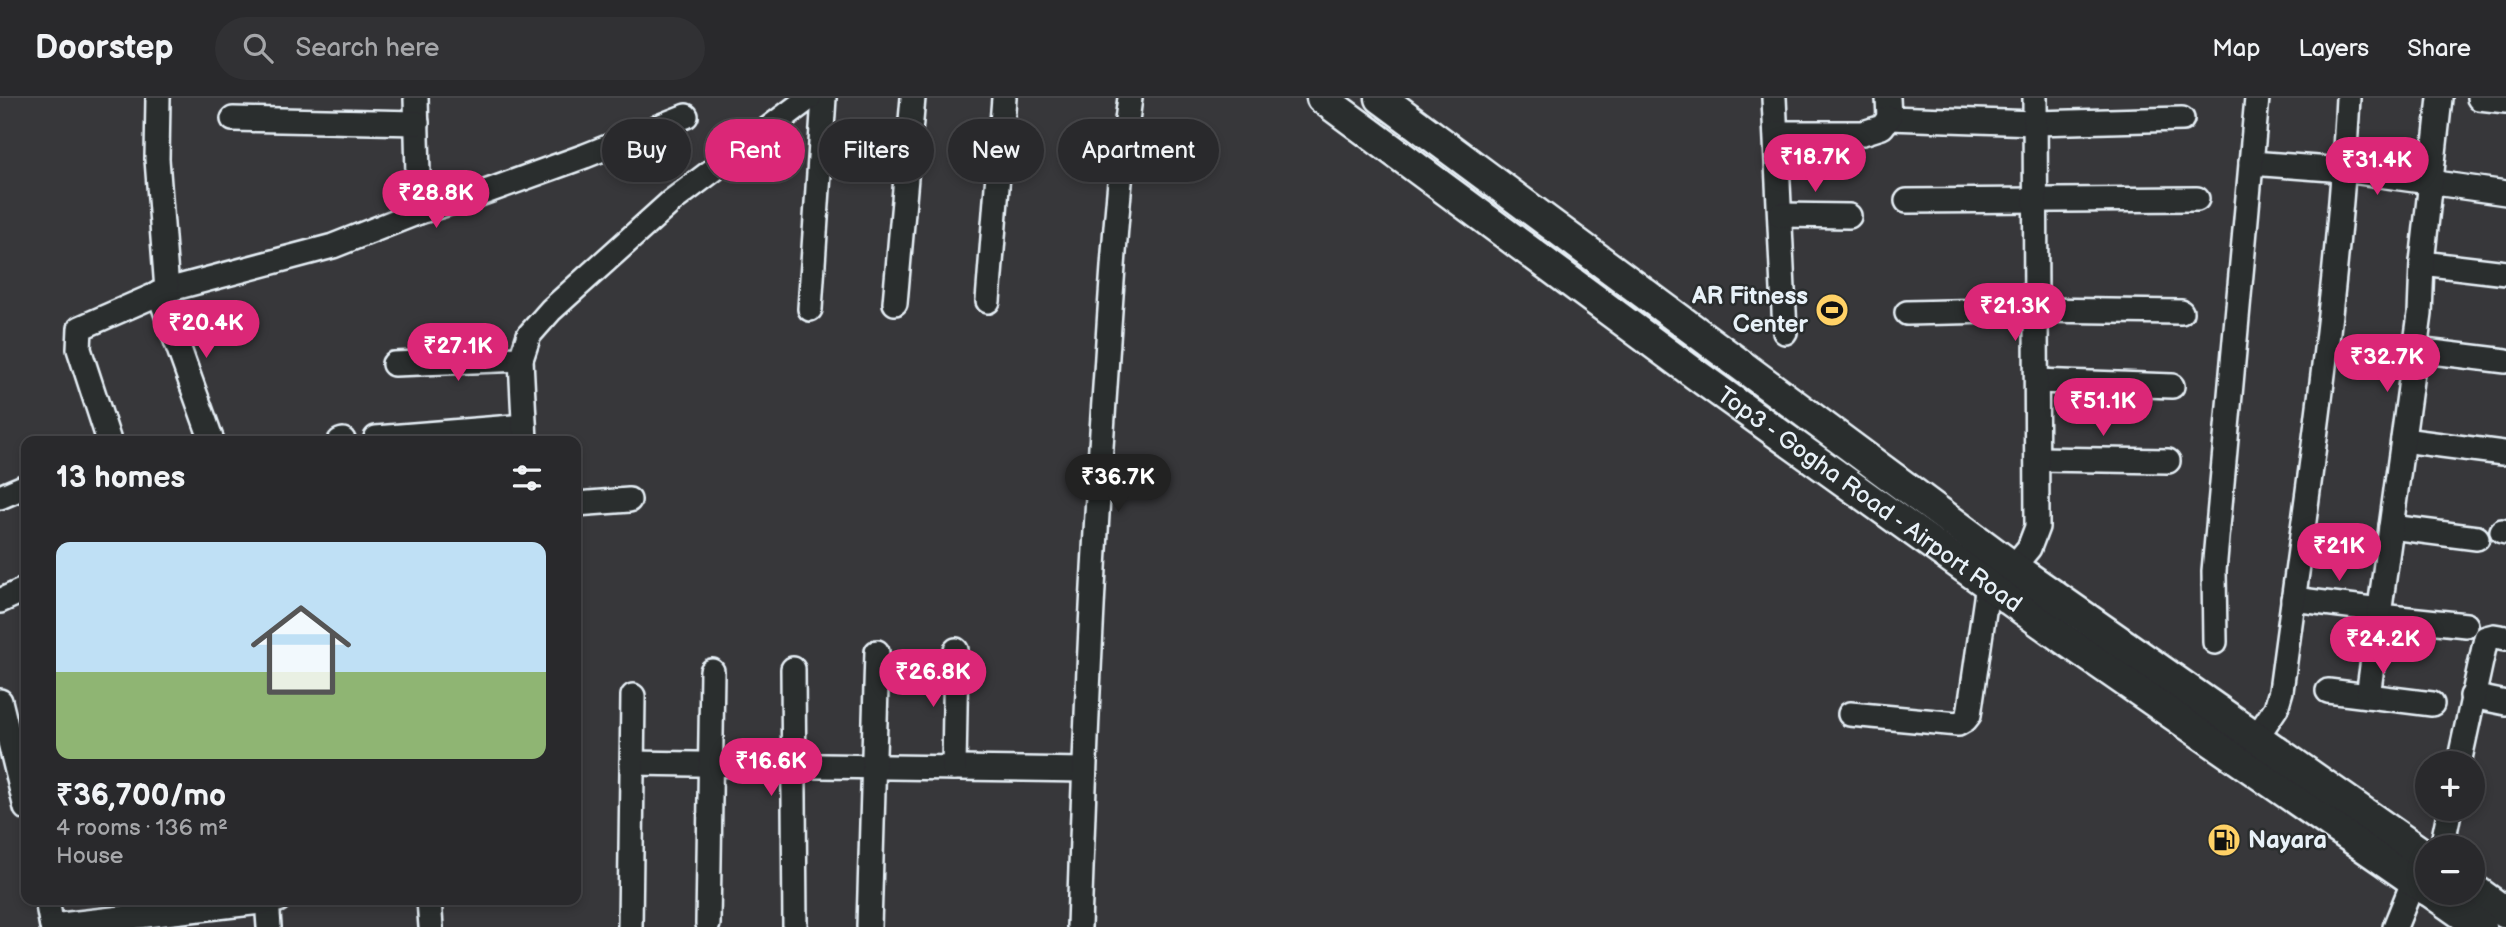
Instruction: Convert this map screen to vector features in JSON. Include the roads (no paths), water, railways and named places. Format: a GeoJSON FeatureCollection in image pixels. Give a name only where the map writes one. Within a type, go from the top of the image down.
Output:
{"type":"FeatureCollection","features":[{"type":"Feature","properties":{"kind":"main road","name":"Top3 - Gogha Road - Airport Road"},"geometry":{"type":"LineString","coordinates":[[1322,98],[1698,376],[1999,580],[2415,873]]}},
{"type":"Feature","properties":{"kind":"main road"},"geometry":{"type":"LineString","coordinates":[[1381,98],[1999,580],[2256,738],[2415,872]]}},
{"type":"Feature","properties":{"kind":"main road"},"geometry":{"type":"LineString","coordinates":[[2485,897],[2506,912]]}},
{"type":"Feature","properties":{"kind":"main road","name":"Top3 - Gogha Road - Airport Road"},"geometry":{"type":"LineString","coordinates":[[2455,905],[2481,927]]}},
{"type":"Feature","properties":{"kind":"street"},"geometry":{"type":"LineString","coordinates":[[158,98],[156,159],[163,291],[210,436]]}},
{"type":"Feature","properties":{"kind":"street"},"geometry":{"type":"LineString","coordinates":[[416,98],[419,212]]}},
{"type":"Feature","properties":{"kind":"street"},"geometry":{"type":"LineString","coordinates":[[450,436],[525,434],[521,359],[529,335],[551,310],[672,201],[809,98]]}},
{"type":"Feature","properties":{"kind":"street"},"geometry":{"type":"LineString","coordinates":[[810,309],[824,98]]}},
{"type":"Feature","properties":{"kind":"street"},"geometry":{"type":"LineString","coordinates":[[895,303],[913,98]]}},
{"type":"Feature","properties":{"kind":"street"},"geometry":{"type":"LineString","coordinates":[[988,301],[1004,98]]}},
{"type":"Feature","properties":{"kind":"street"},"geometry":{"type":"LineString","coordinates":[[1079,927],[1098,480],[1121,161],[1130,98]]}},
{"type":"Feature","properties":{"kind":"street"},"geometry":{"type":"LineString","coordinates":[[1774,98],[1785,332]]}},
{"type":"Feature","properties":{"kind":"street"},"geometry":{"type":"LineString","coordinates":[[1850,714],[1958,724],[1965,720],[1969,715],[1999,580],[2033,540],[2037,527],[2035,98]]}},
{"type":"Feature","properties":{"kind":"street"},"geometry":{"type":"LineString","coordinates":[[2215,642],[2214,571],[2257,98]]}},
{"type":"Feature","properties":{"kind":"street"},"geometry":{"type":"LineString","coordinates":[[2256,738],[2276,709],[2281,691],[2322,373],[2344,170],[2348,98]]}},
{"type":"Feature","properties":{"kind":"street"},"geometry":{"type":"LineString","coordinates":[[2368,696],[2416,350],[2422,263],[2440,98]]}},
{"type":"Feature","properties":{"kind":"street"},"geometry":{"type":"LineString","coordinates":[[2479,98],[2506,101]]}},
{"type":"Feature","properties":{"kind":"street"},"geometry":{"type":"LineString","coordinates":[[1776,132],[1863,133],[1882,127],[1888,108],[2035,123],[2182,120]]}},
{"type":"Feature","properties":{"kind":"street"},"geometry":{"type":"LineString","coordinates":[[107,436],[79,349],[80,328],[163,291],[333,246],[419,212],[477,195],[686,116]]}},
{"type":"Feature","properties":{"kind":"street"},"geometry":{"type":"LineString","coordinates":[[233,119],[417,123]]}},
{"type":"Feature","properties":{"kind":"street"},"geometry":{"type":"LineString","coordinates":[[2251,163],[2344,170],[2506,193]]}},
{"type":"Feature","properties":{"kind":"street"},"geometry":{"type":"LineString","coordinates":[[1907,201],[2197,199]]}},
{"type":"Feature","properties":{"kind":"street"},"geometry":{"type":"LineString","coordinates":[[1780,215],[1849,216]]}},
{"type":"Feature","properties":{"kind":"street"},"geometry":{"type":"LineString","coordinates":[[2422,263],[2506,273]]}},
{"type":"Feature","properties":{"kind":"street"},"geometry":{"type":"LineString","coordinates":[[1907,313],[2037,310],[2181,312]]}},
{"type":"Feature","properties":{"kind":"street"},"geometry":{"type":"LineString","coordinates":[[2416,350],[2506,361]]}},
{"type":"Feature","properties":{"kind":"street"},"geometry":{"type":"LineString","coordinates":[[394,363],[521,359]]}},
{"type":"Feature","properties":{"kind":"street"},"geometry":{"type":"LineString","coordinates":[[2037,382],[2172,386]]}},
{"type":"Feature","properties":{"kind":"street"},"geometry":{"type":"LineString","coordinates":[[2403,440],[2504,453]]}},
{"type":"Feature","properties":{"kind":"street"},"geometry":{"type":"LineString","coordinates":[[2037,459],[2168,461]]}},
{"type":"Feature","properties":{"kind":"street"},"geometry":{"type":"LineString","coordinates":[[0,498],[21,488]]}},
{"type":"Feature","properties":{"kind":"street"},"geometry":{"type":"LineString","coordinates":[[581,504],[629,500]]}},
{"type":"Feature","properties":{"kind":"street"},"geometry":{"type":"LineString","coordinates":[[2391,527],[2477,538]]}},
{"type":"Feature","properties":{"kind":"street"},"geometry":{"type":"LineString","coordinates":[[0,601],[21,591]]}},
{"type":"Feature","properties":{"kind":"street"},"geometry":{"type":"LineString","coordinates":[[2293,599],[2466,625]]}},
{"type":"Feature","properties":{"kind":"street"},"geometry":{"type":"LineString","coordinates":[[2461,751],[2486,638],[2506,638]]}},
{"type":"Feature","properties":{"kind":"street"},"geometry":{"type":"LineString","coordinates":[[954,768],[956,650]]}},
{"type":"Feature","properties":{"kind":"street"},"geometry":{"type":"LineString","coordinates":[[869,927],[877,652]]}},
{"type":"Feature","properties":{"kind":"street"},"geometry":{"type":"LineString","coordinates":[[793,669],[795,927]]}},
{"type":"Feature","properties":{"kind":"street"},"geometry":{"type":"LineString","coordinates":[[708,924],[712,671]]}},
{"type":"Feature","properties":{"kind":"street"},"geometry":{"type":"LineString","coordinates":[[2328,691],[2432,704]]}},
{"type":"Feature","properties":{"kind":"street"},"geometry":{"type":"LineString","coordinates":[[630,927],[633,696]]}},
{"type":"Feature","properties":{"kind":"street"},"geometry":{"type":"LineString","coordinates":[[2472,696],[2506,703]]}},
{"type":"Feature","properties":{"kind":"street"},"geometry":{"type":"LineString","coordinates":[[0,701],[19,744],[21,762]]}},
{"type":"Feature","properties":{"kind":"street"},"geometry":{"type":"LineString","coordinates":[[632,763],[1084,770]]}},
{"type":"Feature","properties":{"kind":"street"},"geometry":{"type":"LineString","coordinates":[[2395,927],[2415,896]]}},
{"type":"Feature","properties":{"kind":"street"},"geometry":{"type":"LineString","coordinates":[[48,905],[52,926],[229,905]]}},
{"type":"Feature","properties":{"kind":"street"},"geometry":{"type":"LineString","coordinates":[[269,927],[271,905]]}},
{"type":"Feature","properties":{"kind":"street"},"geometry":{"type":"LineString","coordinates":[[429,905],[431,927]]}},
{"type":"Feature","properties":{"kind":"place","name":"AR Fitness Center"},"geometry":{"type":"Point","coordinates":[1832,310]}},
{"type":"Feature","properties":{"kind":"place","name":"Nayara"},"geometry":{"type":"Point","coordinates":[2224,840]}}]}
